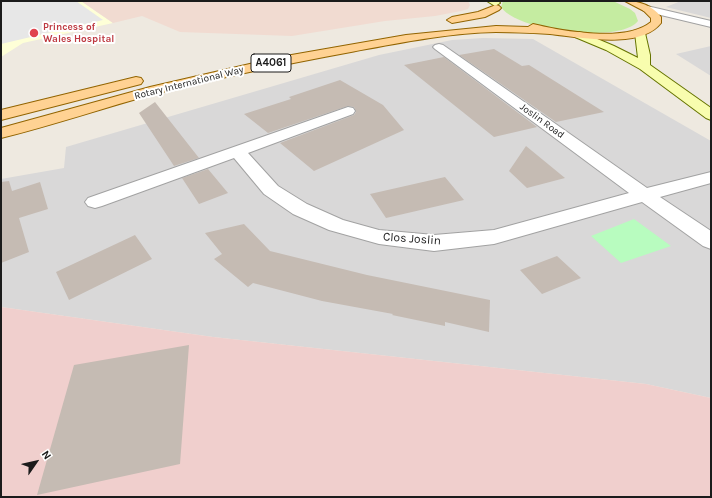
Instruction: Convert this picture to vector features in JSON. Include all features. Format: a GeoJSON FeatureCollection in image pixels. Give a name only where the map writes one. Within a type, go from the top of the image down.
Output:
{"type":"FeatureCollection","features":[{"type":"Feature","properties":{"kind":"main road"},"geometry":{"type":"LineString","coordinates":[[512,20],[547,30],[579,35],[623,36],[640,33],[653,27],[656,23],[656,18],[647,9],[630,1]]}},
{"type":"Feature","properties":{"kind":"main road"},"geometry":{"type":"LineString","coordinates":[[331,40],[472,16],[497,5]]}},
{"type":"Feature","properties":{"kind":"main road","name":"Rotary International Way"},"geometry":{"type":"LineString","coordinates":[[1,133],[155,90],[288,60],[444,33],[496,29],[547,30]]}},
{"type":"Feature","properties":{"kind":"main road","name":"Rotary International Way"},"geometry":{"type":"LineString","coordinates":[[1,115],[150,77]]}},
{"type":"Feature","properties":{"kind":"street"},"geometry":{"type":"LineString","coordinates":[[647,9],[711,24]]}},
{"type":"Feature","properties":{"kind":"street"},"geometry":{"type":"LineString","coordinates":[[653,27],[666,27]]}},
{"type":"Feature","properties":{"kind":"street"},"geometry":{"type":"LineString","coordinates":[[678,28],[711,29]]}},
{"type":"Feature","properties":{"kind":"street"},"geometry":{"type":"LineString","coordinates":[[640,33],[644,54],[644,66]]}},
{"type":"Feature","properties":{"kind":"street"},"geometry":{"type":"LineString","coordinates":[[579,35],[610,48],[644,66],[711,115]]}},
{"type":"Feature","properties":{"kind":"street","name":"Joslin Road"},"geometry":{"type":"LineString","coordinates":[[455,44],[433,48],[711,241]]}},
{"type":"Feature","properties":{"kind":"street"},"geometry":{"type":"LineString","coordinates":[[95,202],[348,111]]}},
{"type":"Feature","properties":{"kind":"street","name":"Clos Joslin"},"geometry":{"type":"LineString","coordinates":[[237,151],[271,190],[300,209],[336,225],[379,237],[434,243],[494,237],[644,195]]}},
{"type":"Feature","properties":{"kind":"street"},"geometry":{"type":"LineString","coordinates":[[644,195],[711,177]]}},
{"type":"Feature","properties":{"kind":"shaded area","name":"Princess of Wales Hospital"},"geometry":{"type":"Polygon","coordinates":[[[1,1],[81,1],[113,23],[23,43],[1,57],[1,1]]]}},
{"type":"Feature","properties":{"kind":"shaded area","name":"Princess of Wales Hospital"},"geometry":{"type":"Polygon","coordinates":[[[1,1],[76,1],[103,20],[1,44],[1,1]]]}},
{"type":"Feature","properties":{"kind":"shaded area"},"geometry":{"type":"Polygon","coordinates":[[[81,1],[468,1],[470,5],[468,9],[435,16],[385,21],[292,36],[180,32],[142,16],[113,23],[81,1]]]}},
{"type":"Feature","properties":{"kind":"shaded area"},"geometry":{"type":"Polygon","coordinates":[[[681,1],[711,1],[711,18],[666,7],[681,1]]]}},
{"type":"Feature","properties":{"kind":"shaded area"},"geometry":{"type":"Polygon","coordinates":[[[483,38],[533,39],[711,141],[711,398],[646,384],[213,337],[1,307],[1,179],[64,168],[66,147],[379,55],[452,40],[483,38]]]}},
{"type":"Feature","properties":{"kind":"shaded area"},"geometry":{"type":"Polygon","coordinates":[[[711,46],[711,76],[676,54],[711,46]]]}},
{"type":"Feature","properties":{"kind":"shaded area"},"geometry":{"type":"Polygon","coordinates":[[[1,307],[213,337],[646,384],[711,398],[711,497],[1,497],[1,307]]]}},
{"type":"Feature","properties":{"kind":"green space"},"geometry":{"type":"Polygon","coordinates":[[[503,1],[613,1],[635,13],[638,21],[628,28],[611,32],[568,32],[526,23],[510,15],[501,7],[503,1]]]}},
{"type":"Feature","properties":{"kind":"green space"},"geometry":{"type":"Polygon","coordinates":[[[634,219],[671,246],[621,263],[591,236],[634,219]]]}},
{"type":"Feature","properties":{"kind":"building"},"geometry":{"type":"Polygon","coordinates":[[[494,49],[522,66],[529,65],[604,112],[556,122],[459,55],[494,49]]]}},
{"type":"Feature","properties":{"kind":"building"},"geometry":{"type":"Polygon","coordinates":[[[444,57],[537,127],[494,137],[404,65],[444,57]]]}},
{"type":"Feature","properties":{"kind":"building"},"geometry":{"type":"Polygon","coordinates":[[[340,80],[383,105],[404,130],[314,171],[280,143],[354,115],[356,112],[354,107],[348,106],[268,133],[244,114],[291,99],[289,97],[340,80]]]}},
{"type":"Feature","properties":{"kind":"building"},"geometry":{"type":"Polygon","coordinates":[[[155,102],[199,158],[174,166],[139,113],[155,102]]]}},
{"type":"Feature","properties":{"kind":"building"},"geometry":{"type":"Polygon","coordinates":[[[526,146],[565,178],[527,188],[509,171],[526,146]]]}},
{"type":"Feature","properties":{"kind":"building"},"geometry":{"type":"Polygon","coordinates":[[[208,169],[228,193],[199,204],[182,178],[208,169]]]}},
{"type":"Feature","properties":{"kind":"building"},"geometry":{"type":"Polygon","coordinates":[[[445,177],[464,200],[386,218],[370,194],[445,177]]]}},
{"type":"Feature","properties":{"kind":"building"},"geometry":{"type":"Polygon","coordinates":[[[9,181],[12,191],[40,182],[48,209],[19,218],[29,252],[1,263],[1,182],[9,181]]]}},
{"type":"Feature","properties":{"kind":"building"},"geometry":{"type":"Polygon","coordinates":[[[244,224],[270,251],[367,275],[490,300],[489,332],[445,322],[445,326],[392,315],[393,314],[322,301],[253,283],[248,287],[214,259],[222,254],[205,233],[244,224]]]}},
{"type":"Feature","properties":{"kind":"building"},"geometry":{"type":"Polygon","coordinates":[[[135,235],[152,259],[69,300],[56,272],[135,235]]]}},
{"type":"Feature","properties":{"kind":"building"},"geometry":{"type":"Polygon","coordinates":[[[557,256],[581,278],[542,294],[520,270],[557,256]]]}},
{"type":"Feature","properties":{"kind":"building"},"geometry":{"type":"Polygon","coordinates":[[[189,345],[180,464],[37,495],[74,365],[189,345]]]}},
{"type":"Feature","properties":{"kind":"place","name":"Princess of Wales Hospital"},"geometry":{"type":"Point","coordinates":[34,33]}}]}
